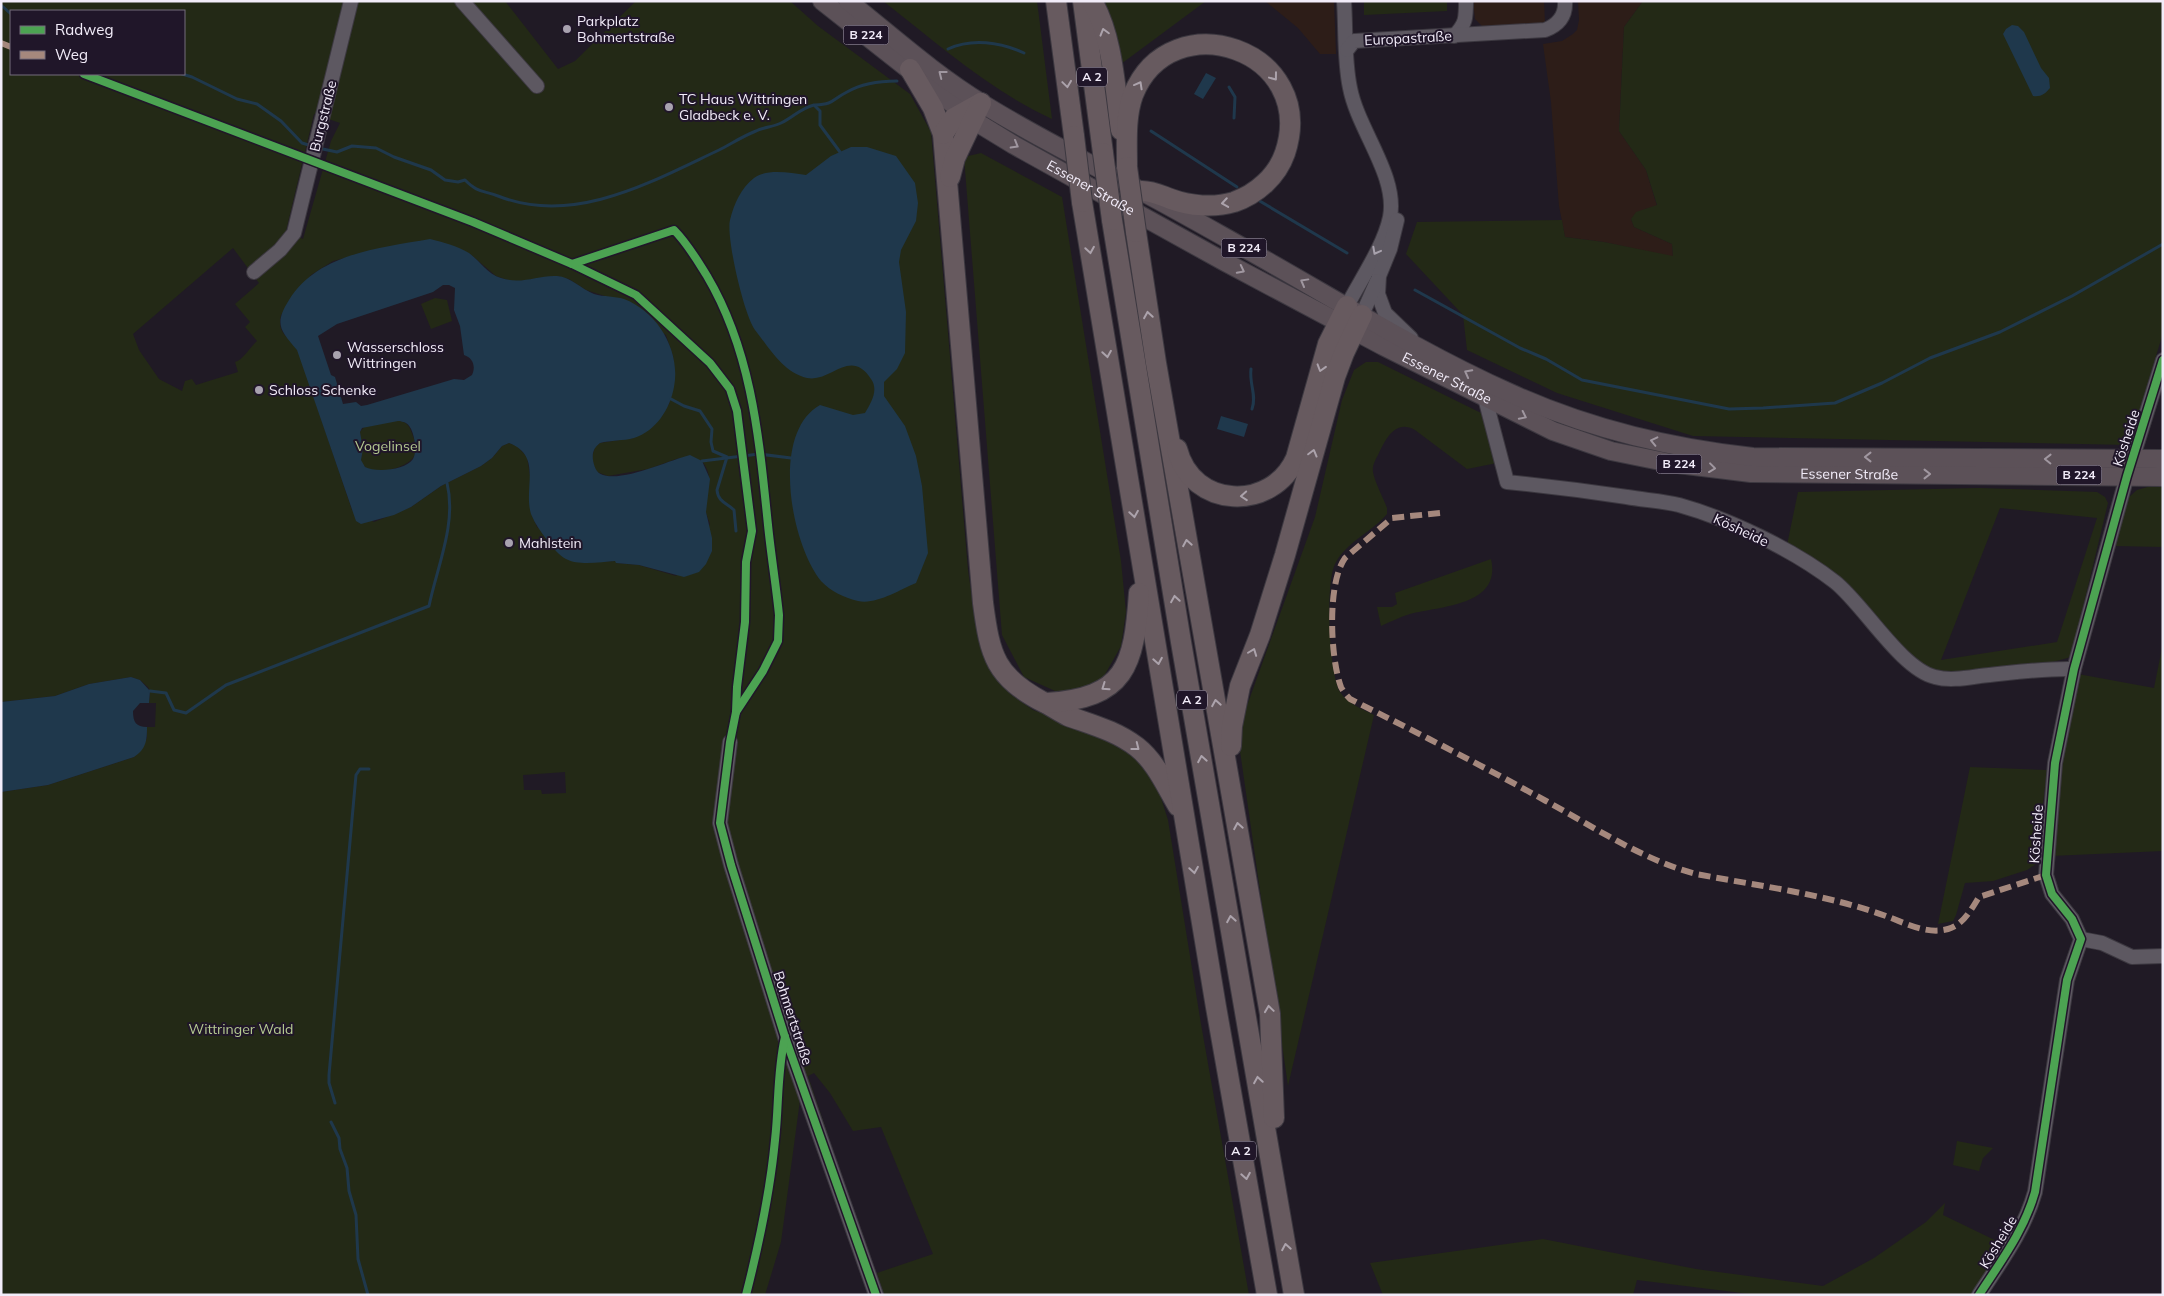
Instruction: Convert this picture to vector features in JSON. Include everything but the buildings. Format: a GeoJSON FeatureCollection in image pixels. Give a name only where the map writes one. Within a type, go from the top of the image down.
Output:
{"type":"FeatureCollection","features":[{"type":"Feature","properties":{"kind":"highway","name":"A 2"},"geometry":{"type":"LineString","coordinates":[[1056,1],[1082,202],[1216,1007],[1267,1295]]}},
{"type":"Feature","properties":{"kind":"highway","name":"A 2"},"geometry":{"type":"LineString","coordinates":[[1083,1],[1112,220],[1180,632],[1294,1295]]}},
{"type":"Feature","properties":{"kind":"highway"},"geometry":{"type":"LineString","coordinates":[[1092,1],[1098,12],[1107,39],[1156,363],[1270,1014],[1274,1066],[1274,1180]]}},
{"type":"Feature","properties":{"kind":"highway"},"geometry":{"type":"LineString","coordinates":[[1127,167],[1128,122],[1133,96],[1139,82],[1149,70],[1170,53],[1202,43],[1236,48],[1248,52],[1268,68],[1282,88],[1289,111],[1288,144],[1282,162],[1270,178],[1257,190],[1233,202],[1200,205],[1185,203],[1155,192],[1142,191]]}},
{"type":"Feature","properties":{"kind":"highway"},"geometry":{"type":"LineString","coordinates":[[910,70],[933,108],[943,134],[987,633],[995,657],[1004,673],[1018,688],[1067,715],[1109,729],[1138,748],[1148,757],[1160,774],[1186,821]]}},
{"type":"Feature","properties":{"kind":"highway"},"geometry":{"type":"LineString","coordinates":[[943,134],[947,125],[972,112]]}},
{"type":"Feature","properties":{"kind":"highway"},"geometry":{"type":"LineString","coordinates":[[948,183],[972,112]]}},
{"type":"Feature","properties":{"kind":"highway"},"geometry":{"type":"LineString","coordinates":[[1156,363],[1162,371],[1176,445],[1186,469],[1204,487],[1211,491],[1224,495],[1250,496],[1273,487],[1290,471],[1296,458],[1320,370],[1350,318]]}},
{"type":"Feature","properties":{"kind":"highway"},"geometry":{"type":"LineString","coordinates":[[1230,785],[1232,726],[1240,686],[1260,635],[1286,555],[1329,395],[1344,353],[1350,318]]}},
{"type":"Feature","properties":{"kind":"highway"},"geometry":{"type":"LineString","coordinates":[[1046,703],[1070,702],[1091,696],[1108,687],[1120,675],[1130,658],[1135,635],[1141,561]]}},
{"type":"Feature","properties":{"kind":"main road","name":"Essener Straße"},"geometry":{"type":"LineString","coordinates":[[822,1],[910,70],[972,112],[1225,262],[1422,348],[1504,390],[1557,412],[1616,432],[1709,453],[1765,458],[2129,468],[2163,476]]}},
{"type":"Feature","properties":{"kind":"main road","name":"Essener Straße"},"geometry":{"type":"LineString","coordinates":[[848,1],[972,112],[1142,191],[1350,318],[1486,398],[1553,431],[1611,451],[1679,464],[1751,473],[2129,468],[2163,460]]}},
{"type":"Feature","properties":{"kind":"street","name":"Burgstraße"},"geometry":{"type":"LineString","coordinates":[[254,272],[280,250],[294,233],[351,1]]}},
{"type":"Feature","properties":{"kind":"street"},"geometry":{"type":"LineString","coordinates":[[462,1],[537,86]]}},
{"type":"Feature","properties":{"kind":"street"},"geometry":{"type":"LineString","coordinates":[[1344,1],[1347,50]]}},
{"type":"Feature","properties":{"kind":"street"},"geometry":{"type":"LineString","coordinates":[[1454,36],[1463,26],[1466,14],[1466,1]]}},
{"type":"Feature","properties":{"kind":"street","name":"Europastraße"},"geometry":{"type":"LineString","coordinates":[[1350,318],[1390,217],[1391,198],[1386,178],[1355,109],[1350,88],[1347,50],[1354,41],[1545,30],[1554,27],[1562,18],[1566,8],[1565,1]]}},
{"type":"Feature","properties":{"kind":"street","name":"Europastraße"},"geometry":{"type":"LineString","coordinates":[[1350,318],[1379,276],[1390,249],[1397,221],[1398,202],[1392,178],[1376,155]]}},
{"type":"Feature","properties":{"kind":"street","name":"Europastraße"},"geometry":{"type":"LineString","coordinates":[[1379,276],[1378,294],[1385,313],[1422,348]]}},
{"type":"Feature","properties":{"kind":"street","name":"Kösheide"},"geometry":{"type":"LineString","coordinates":[[1979,1295],[2019,1234],[2033,1201],[2067,980],[2081,939],[2079,930],[2072,919],[2052,894],[2046,876],[2055,762],[2074,669],[2129,468],[2163,360]]}},
{"type":"Feature","properties":{"kind":"street","name":"Kösheide"},"geometry":{"type":"LineString","coordinates":[[1486,398],[1507,482],[1567,488],[1677,505],[1711,515],[1749,532],[1807,563],[1836,583],[1888,641],[1920,671],[1936,678],[1956,679],[2056,668],[2074,669]]}},
{"type":"Feature","properties":{"kind":"street","name":"Bohmertstraße"},"geometry":{"type":"LineString","coordinates":[[730,742],[720,823],[785,1037],[876,1295]]}},
{"type":"Feature","properties":{"kind":"street"},"geometry":{"type":"LineString","coordinates":[[2081,939],[2102,943],[2132,957],[2163,956]]}},
{"type":"Feature","properties":{"kind":"shaded area"},"geometry":{"type":"Polygon","coordinates":[[[1265,1],[1334,1],[1336,54],[1320,54],[1298,28],[1265,1]]]}},
{"type":"Feature","properties":{"kind":"shaded area"},"geometry":{"type":"Polygon","coordinates":[[[1473,1],[1544,1],[1545,24],[1487,28],[1475,19],[1473,1]]]}},
{"type":"Feature","properties":{"kind":"shaded area"},"geometry":{"type":"Polygon","coordinates":[[[1578,1],[1643,1],[1624,27],[1619,131],[1646,170],[1657,206],[1645,209],[1631,219],[1634,227],[1672,244],[1673,257],[1604,242],[1565,237],[1559,206],[1551,102],[1543,44],[1562,41],[1577,30],[1579,20],[1578,1]]]}},
{"type":"Feature","properties":{"kind":"green space","name":"Wittringer Wald"},"geometry":{"type":"Polygon","coordinates":[[[1,1],[505,1],[558,69],[575,61],[636,1],[790,1],[818,26],[910,94],[931,132],[968,570],[978,639],[989,667],[1009,693],[1033,710],[1106,736],[1133,754],[1155,779],[1168,820],[1201,1024],[1249,1295],[884,1295],[877,1273],[933,1254],[881,1127],[853,1131],[830,1093],[814,1073],[808,1076],[828,1135],[800,1100],[781,1242],[765,1295],[1,1295],[1,792],[48,785],[134,757],[147,738],[147,727],[155,727],[156,703],[149,703],[150,691],[148,687],[140,680],[131,677],[89,684],[55,696],[1,702],[1,1]],[[314,114],[286,231],[303,239],[331,141],[340,123],[314,114]],[[392,246],[333,261],[311,275],[281,315],[280,322],[282,331],[294,344],[299,353],[352,510],[374,522],[411,507],[441,486],[481,466],[492,458],[502,446],[509,443],[517,446],[527,457],[531,482],[531,513],[537,527],[586,562],[616,561],[616,563],[639,565],[676,576],[710,524],[706,513],[709,474],[702,461],[679,458],[648,469],[608,476],[597,472],[592,457],[595,447],[600,443],[633,438],[652,427],[669,404],[675,375],[673,356],[666,335],[608,297],[586,290],[569,279],[557,276],[514,282],[496,276],[469,253],[392,246]],[[233,248],[133,334],[139,350],[159,379],[182,391],[185,381],[192,379],[196,385],[238,372],[235,362],[244,356],[257,341],[245,327],[250,322],[235,304],[259,283],[233,248]],[[565,772],[523,775],[524,790],[541,790],[542,794],[566,793],[565,772]]]}},
{"type":"Feature","properties":{"kind":"green space"},"geometry":{"type":"Polygon","coordinates":[[[883,1],[1037,1],[1052,119],[985,80],[883,1]]]}},
{"type":"Feature","properties":{"kind":"green space"},"geometry":{"type":"Polygon","coordinates":[[[1105,1],[1206,1],[1121,64],[1105,1]]]}},
{"type":"Feature","properties":{"kind":"green space"},"geometry":{"type":"Polygon","coordinates":[[[1364,1],[1447,1],[1447,11],[1364,15],[1364,1]]]}},
{"type":"Feature","properties":{"kind":"green space"},"geometry":{"type":"Polygon","coordinates":[[[1643,1],[2163,1],[2163,333],[2129,445],[1693,436],[1557,393],[1467,350],[1463,315],[1406,254],[1417,222],[1562,220],[1565,237],[1604,242],[1673,256],[1672,244],[1634,227],[1631,219],[1636,212],[1657,205],[1646,170],[1619,131],[1624,27],[1643,1]]]}},
{"type":"Feature","properties":{"kind":"green space"},"geometry":{"type":"Polygon","coordinates":[[[981,153],[1062,197],[1121,561],[1126,612],[1121,646],[1099,685],[1064,695],[1024,677],[1002,635],[964,157],[981,153]]]}},
{"type":"Feature","properties":{"kind":"green space"},"geometry":{"type":"Polygon","coordinates":[[[435,298],[447,300],[452,321],[431,329],[421,304],[435,298]]]}},
{"type":"Feature","properties":{"kind":"green space"},"geometry":{"type":"Polygon","coordinates":[[[1366,362],[1378,362],[1481,413],[1497,463],[1467,469],[1415,430],[1408,427],[1397,428],[1388,436],[1373,467],[1377,485],[1387,508],[1387,514],[1352,543],[1335,564],[1332,574],[1329,608],[1331,648],[1336,682],[1340,692],[1347,700],[1374,715],[1288,1086],[1240,751],[1240,732],[1244,714],[1315,517],[1342,400],[1354,370],[1366,362]]]}},
{"type":"Feature","properties":{"kind":"green space","name":"Vogelinsel"},"geometry":{"type":"Polygon","coordinates":[[[402,421],[408,426],[415,442],[415,454],[406,464],[390,470],[381,471],[366,468],[361,460],[360,432],[365,426],[402,421]]]}},
{"type":"Feature","properties":{"kind":"green space"},"geometry":{"type":"Polygon","coordinates":[[[2151,486],[2163,487],[2163,547],[2115,546],[2128,498],[2137,490],[2151,486]]]}},
{"type":"Feature","properties":{"kind":"green space"},"geometry":{"type":"Polygon","coordinates":[[[1979,488],[2097,492],[2105,497],[2108,503],[2071,657],[2042,665],[1951,675],[1918,664],[1787,545],[1798,492],[1979,488]],[[2000,508],[1941,660],[2057,642],[2097,518],[2000,508]]]}},
{"type":"Feature","properties":{"kind":"green space"},"geometry":{"type":"Polygon","coordinates":[[[1491,559],[1492,575],[1487,586],[1478,595],[1452,605],[1410,614],[1381,626],[1377,607],[1392,607],[1397,604],[1395,593],[1491,559]]]}},
{"type":"Feature","properties":{"kind":"green space"},"geometry":{"type":"Polygon","coordinates":[[[2163,643],[2163,851],[2051,856],[2059,768],[2078,674],[2154,688],[2163,643]]]}},
{"type":"Feature","properties":{"kind":"green space"},"geometry":{"type":"Polygon","coordinates":[[[1970,767],[2047,770],[2036,864],[2027,870],[1993,881],[1965,883],[1953,921],[1938,924],[1970,767]]]}},
{"type":"Feature","properties":{"kind":"green space"},"geometry":{"type":"Polygon","coordinates":[[[1957,1141],[1993,1148],[1983,1158],[1979,1171],[1953,1165],[1957,1141]]]}},
{"type":"Feature","properties":{"kind":"green space"},"geometry":{"type":"Polygon","coordinates":[[[1945,1203],[1943,1215],[2007,1246],[1974,1295],[1758,1295],[1637,1280],[1633,1295],[1383,1295],[1370,1263],[1543,1239],[1696,1269],[1823,1286],[1874,1258],[1926,1222],[1945,1203]]]}},
{"type":"Feature","properties":{"kind":"water"},"geometry":{"type":"Polygon","coordinates":[[[2012,25],[2018,26],[2024,32],[2041,68],[2049,78],[2050,88],[2043,95],[2033,96],[2003,34],[2012,25]]]}},
{"type":"Feature","properties":{"kind":"water"},"geometry":{"type":"Polygon","coordinates":[[[1206,73],[1216,78],[1203,99],[1194,94],[1206,73]]]}},
{"type":"Feature","properties":{"kind":"water"},"geometry":{"type":"Polygon","coordinates":[[[851,147],[867,147],[896,156],[915,183],[918,203],[916,221],[901,250],[899,262],[906,312],[905,353],[897,369],[884,382],[884,396],[905,426],[916,456],[922,486],[928,553],[916,583],[880,599],[865,602],[848,598],[829,588],[821,581],[810,564],[801,542],[794,516],[790,490],[790,463],[795,439],[804,419],[820,405],[853,415],[865,413],[873,396],[873,383],[863,370],[856,366],[840,368],[816,378],[807,378],[791,371],[778,359],[755,330],[746,309],[733,259],[729,229],[736,202],[745,187],[754,178],[772,172],[806,175],[831,156],[851,147]]]}},
{"type":"Feature","properties":{"kind":"water"},"geometry":{"type":"Polygon","coordinates":[[[430,239],[455,246],[469,253],[492,274],[501,278],[523,280],[550,276],[562,277],[594,294],[624,299],[647,313],[657,323],[670,347],[674,360],[674,387],[669,403],[661,418],[649,430],[634,438],[600,443],[594,450],[593,460],[599,473],[612,476],[622,476],[646,470],[690,455],[702,461],[710,479],[706,512],[712,538],[712,551],[706,564],[699,572],[684,577],[639,565],[616,563],[615,561],[584,563],[563,558],[538,528],[531,514],[529,504],[529,464],[526,456],[509,443],[502,446],[492,458],[481,466],[441,486],[411,507],[394,515],[361,524],[356,521],[297,350],[283,332],[280,321],[284,308],[301,284],[333,262],[371,250],[430,239]],[[443,285],[433,292],[337,324],[318,336],[331,375],[335,377],[343,404],[356,402],[361,406],[367,405],[454,379],[464,380],[472,375],[473,363],[470,358],[464,355],[460,326],[454,310],[455,288],[443,285]],[[398,421],[362,428],[360,432],[363,449],[361,460],[365,467],[376,470],[398,468],[413,459],[415,445],[413,434],[409,425],[398,421]]]}},
{"type":"Feature","properties":{"kind":"water"},"geometry":{"type":"Polygon","coordinates":[[[1221,416],[1248,424],[1244,437],[1217,429],[1221,416]]]}},
{"type":"Feature","properties":{"kind":"water"},"geometry":{"type":"Polygon","coordinates":[[[131,677],[140,680],[150,691],[149,703],[140,703],[133,711],[136,723],[147,727],[145,744],[138,754],[134,757],[48,785],[1,792],[1,702],[55,696],[89,684],[131,677]]]}},
{"type":"Feature","properties":{"kind":"waterway"},"geometry":{"type":"LineString","coordinates":[[1,5],[10,13]]}},
{"type":"Feature","properties":{"kind":"waterway"},"geometry":{"type":"LineString","coordinates":[[948,49],[967,43],[986,43],[1005,46],[1024,53]]}},
{"type":"Feature","properties":{"kind":"waterway"},"geometry":{"type":"LineString","coordinates":[[185,75],[237,99],[257,104],[281,121],[302,143],[312,146]]}},
{"type":"Feature","properties":{"kind":"waterway"},"geometry":{"type":"LineString","coordinates":[[815,105],[830,103],[853,89],[865,85],[897,81]]}},
{"type":"Feature","properties":{"kind":"waterway"},"geometry":{"type":"LineString","coordinates":[[1229,87],[1235,97],[1234,118]]}},
{"type":"Feature","properties":{"kind":"waterway"},"geometry":{"type":"LineString","coordinates":[[318,148],[337,152],[352,146],[376,148],[394,157],[431,170],[445,180],[458,182],[465,180],[477,189],[498,196],[527,204],[555,206],[583,203],[639,187],[751,133],[781,123],[814,105],[820,111],[820,125],[840,152]]}},
{"type":"Feature","properties":{"kind":"waterway"},"geometry":{"type":"LineString","coordinates":[[1151,131],[1237,187]]}},
{"type":"Feature","properties":{"kind":"waterway"},"geometry":{"type":"LineString","coordinates":[[1258,200],[1347,253]]}},
{"type":"Feature","properties":{"kind":"waterway"},"geometry":{"type":"LineString","coordinates":[[1415,290],[1582,380],[1729,409],[1763,408],[1835,403],[1882,383],[1930,358],[2000,332],[2072,296],[2163,244]]}},
{"type":"Feature","properties":{"kind":"waterway"},"geometry":{"type":"LineString","coordinates":[[1251,369],[1254,399],[1252,409]]}},
{"type":"Feature","properties":{"kind":"waterway"},"geometry":{"type":"LineString","coordinates":[[671,399],[700,411],[712,429],[711,442],[713,451],[727,457],[717,490],[721,500],[734,510],[736,531]]}},
{"type":"Feature","properties":{"kind":"waterway"},"geometry":{"type":"LineString","coordinates":[[702,461],[759,454],[791,458]]}},
{"type":"Feature","properties":{"kind":"waterway"},"geometry":{"type":"LineString","coordinates":[[150,691],[166,693],[174,710],[186,713],[226,685],[429,606],[448,529],[450,514],[447,483]]}},
{"type":"Feature","properties":{"kind":"waterway"},"geometry":{"type":"LineString","coordinates":[[335,1103],[329,1083],[329,1075],[356,775],[360,769],[369,769]]}},
{"type":"Feature","properties":{"kind":"waterway"},"geometry":{"type":"LineString","coordinates":[[331,1122],[339,1138],[340,1149],[347,1168],[349,1191],[356,1215],[358,1259],[368,1295]]}},
{"type":"Feature","properties":{"kind":"marked path"},"geometry":{"type":"LineString","coordinates":[[1,43],[10,47]]}},
{"type":"Feature","properties":{"kind":"marked path"},"geometry":{"type":"LineString","coordinates":[[1440,513],[1392,518],[1345,558],[1339,569],[1333,602],[1334,658],[1341,687],[1350,699],[1424,736],[1638,852],[1696,874],[1792,891],[1839,902],[1863,908],[1916,927],[1932,930],[1948,929],[1958,924],[1979,897],[2046,875]]}},
{"type":"Feature","properties":{"kind":"cycle path"},"geometry":{"type":"LineString","coordinates":[[87,75],[473,222],[572,264],[636,295],[710,363],[730,389],[737,411],[752,531],[746,562],[745,622],[736,712]]}},
{"type":"Feature","properties":{"kind":"cycle path"},"geometry":{"type":"LineString","coordinates":[[572,264],[674,230],[684,241],[707,276],[722,305],[744,365],[757,428],[761,460],[779,615],[778,641],[763,671],[736,712],[730,742],[720,823],[731,865],[785,1037],[876,1295]]}},
{"type":"Feature","properties":{"kind":"cycle path"},"geometry":{"type":"LineString","coordinates":[[1979,1295],[2018,1233],[2035,1192],[2067,980],[2081,939],[2072,919],[2052,894],[2046,875],[2055,763],[2074,669],[2127,476],[2163,360]]}},
{"type":"Feature","properties":{"kind":"cycle path"},"geometry":{"type":"LineString","coordinates":[[746,1295],[760,1238],[773,1160],[785,1037]]}},
{"type":"Feature","properties":{"kind":"place","name":"Parkplatz Bohmertstraße"},"geometry":{"type":"Point","coordinates":[567,29]}},
{"type":"Feature","properties":{"kind":"place","name":"TC Haus Wittringen Gladbeck e. V."},"geometry":{"type":"Point","coordinates":[669,107]}},
{"type":"Feature","properties":{"kind":"place","name":"Wasserschloss Wittringen"},"geometry":{"type":"Point","coordinates":[337,355]}},
{"type":"Feature","properties":{"kind":"place","name":"Schloss Schenke"},"geometry":{"type":"Point","coordinates":[259,390]}},
{"type":"Feature","properties":{"kind":"place","name":"Mahlstein"},"geometry":{"type":"Point","coordinates":[509,543]}}]}
